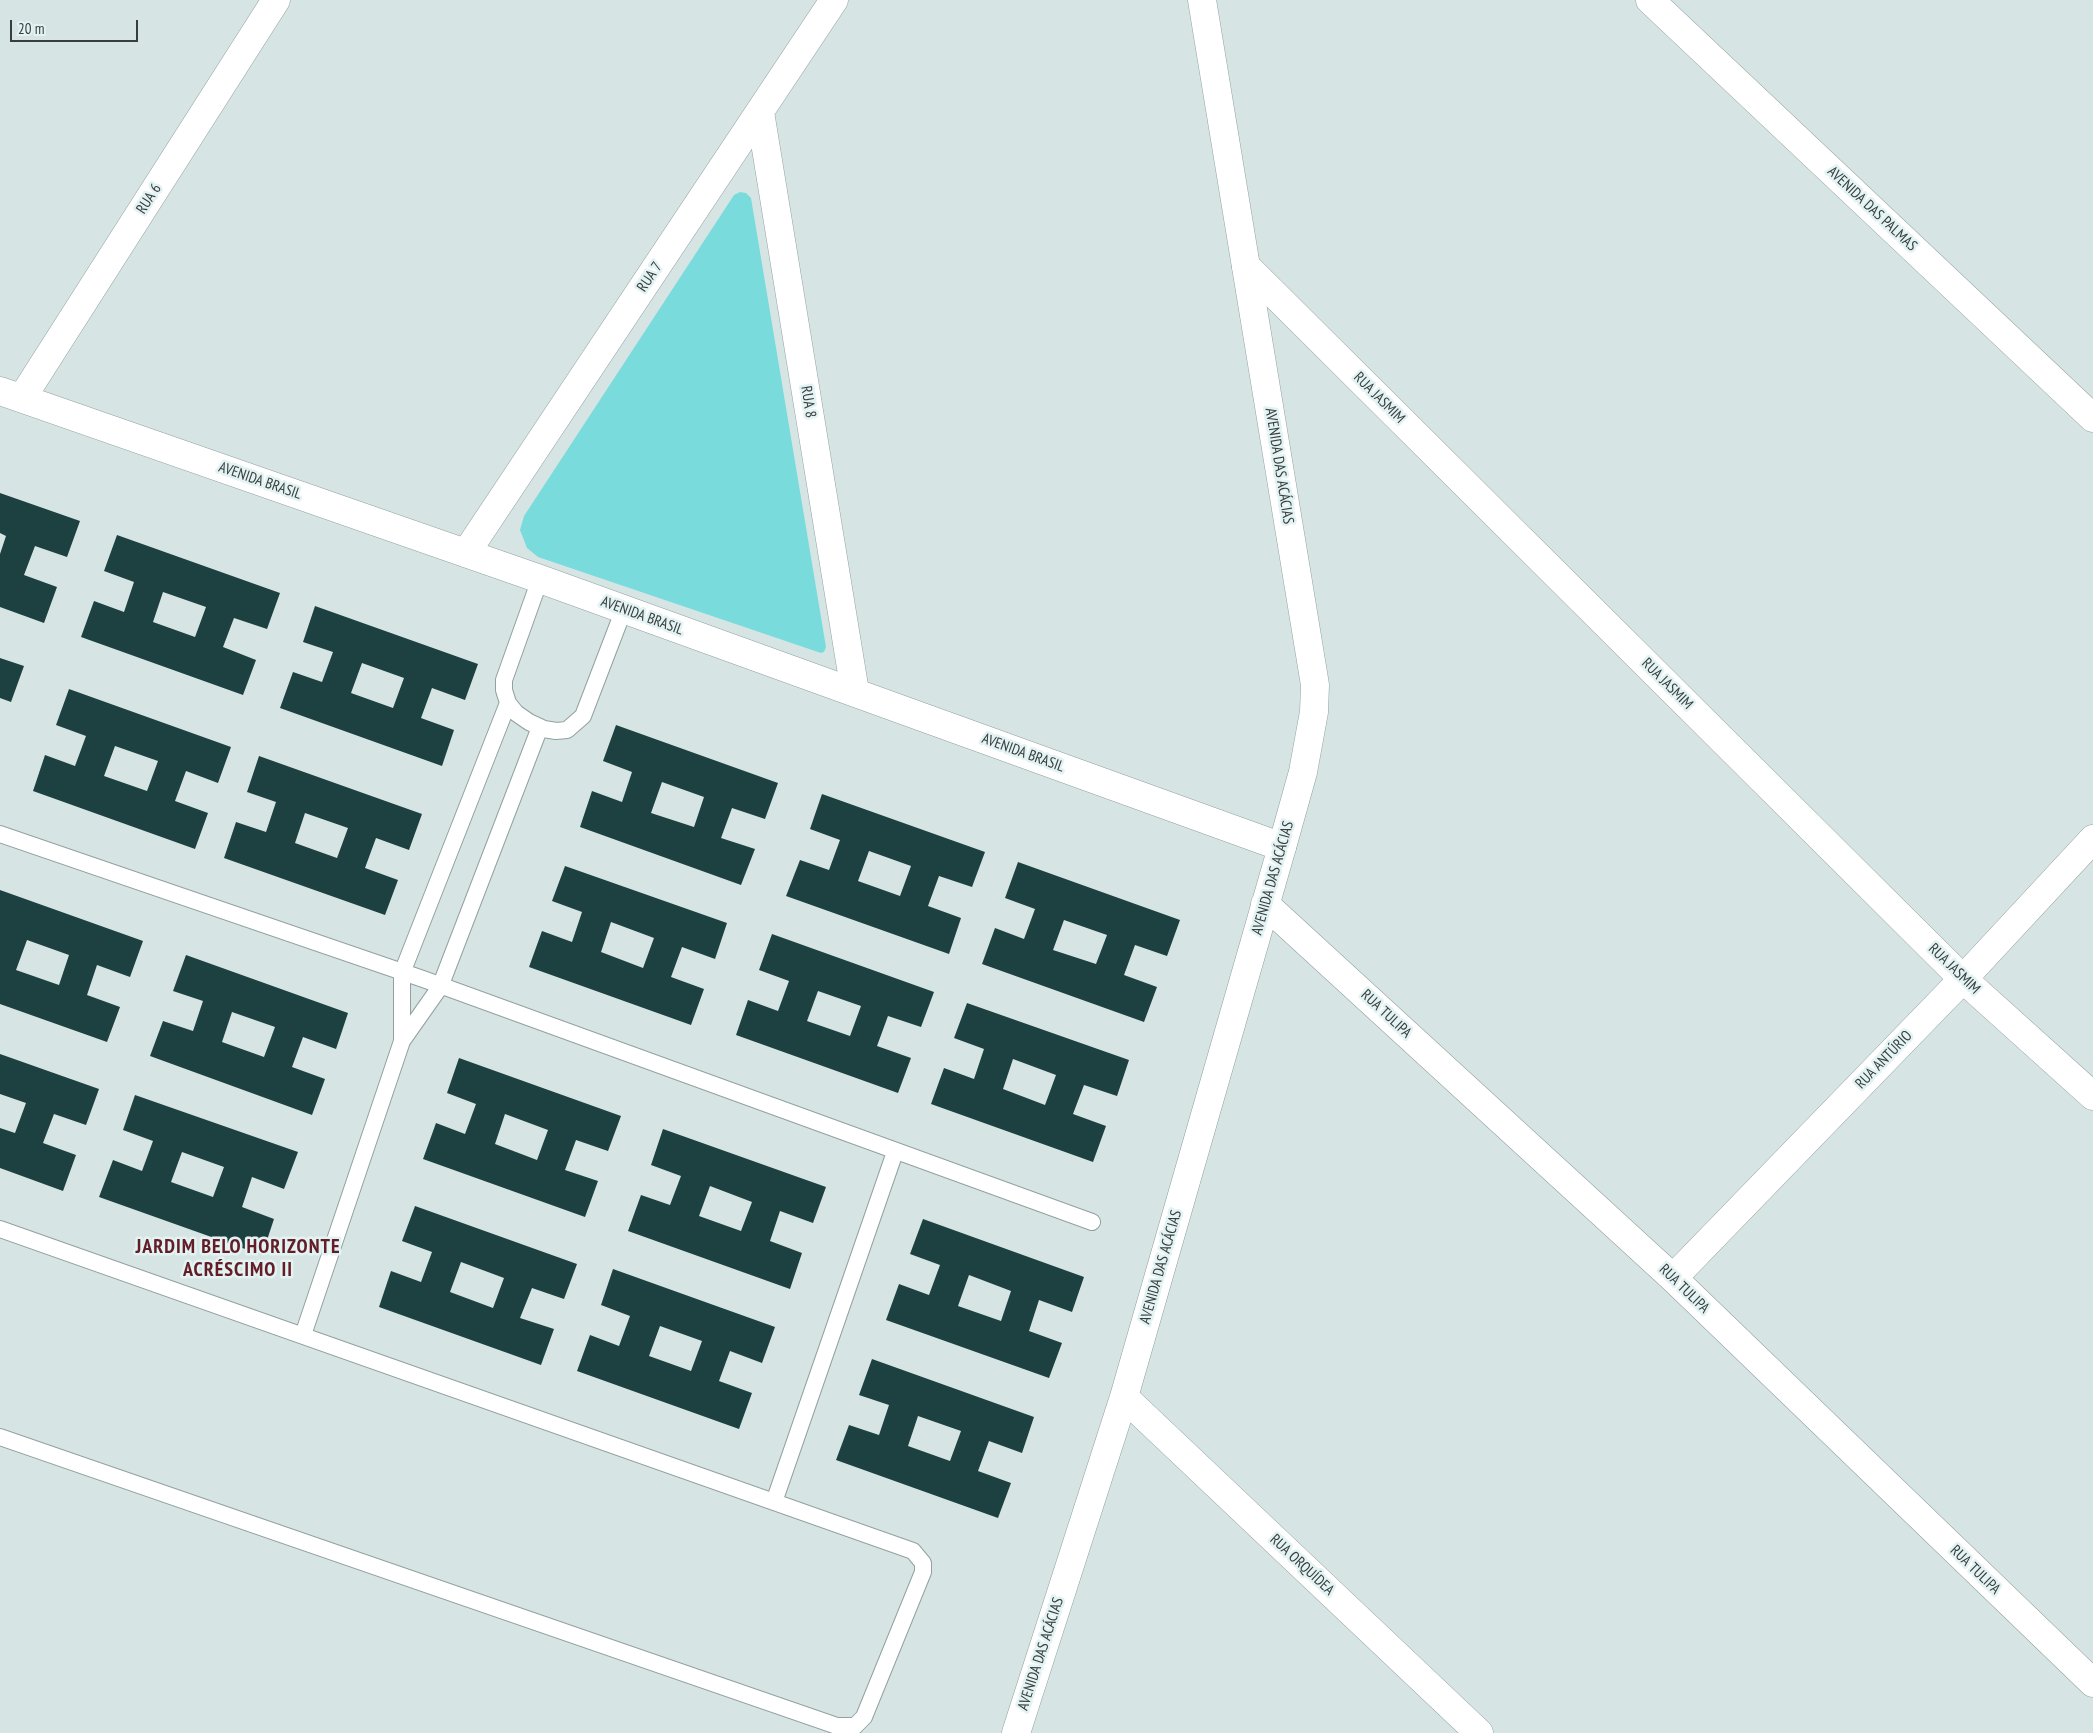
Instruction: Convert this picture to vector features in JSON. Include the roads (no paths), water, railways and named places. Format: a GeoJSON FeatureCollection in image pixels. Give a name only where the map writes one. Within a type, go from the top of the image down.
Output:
{"type":"FeatureCollection","features":[{"type":"Feature","properties":{"kind":"street","name":"RUA 6"},"geometry":{"type":"LineString","coordinates":[[11,394],[276,0]]}},
{"type":"Feature","properties":{"kind":"street","name":"RUA 7"},"geometry":{"type":"LineString","coordinates":[[466,553],[834,0]]}},
{"type":"Feature","properties":{"kind":"street","name":"AVENIDA DAS ACÁCIAS"},"geometry":{"type":"LineString","coordinates":[[1016,1733],[1124,1397],[1265,904],[1276,874],[1303,772],[1314,712],[1315,685],[1202,0]]}},
{"type":"Feature","properties":{"kind":"street","name":"AVENIDA DAS PALMAS"},"geometry":{"type":"LineString","coordinates":[[1650,0],[2093,418]]}},
{"type":"Feature","properties":{"kind":"street","name":"RUA 8"},"geometry":{"type":"LineString","coordinates":[[760,112],[855,692]]}},
{"type":"Feature","properties":{"kind":"street","name":"RUA JASMIM"},"geometry":{"type":"LineString","coordinates":[[1246,266],[1963,979],[2093,1096]]}},
{"type":"Feature","properties":{"kind":"street","name":"AVENIDA BRASIL"},"geometry":{"type":"LineString","coordinates":[[11,394],[540,579],[1282,847]]}},
{"type":"Feature","properties":{"kind":"street","name":"RUA ANTÚRIO"},"geometry":{"type":"LineString","coordinates":[[1673,1278],[1963,979],[2093,839]]}},
{"type":"Feature","properties":{"kind":"street","name":"RUA TULIPA"},"geometry":{"type":"LineString","coordinates":[[1265,904],[1673,1278],[2093,1683]]}},
{"type":"Feature","properties":{"kind":"street","name":"RUA ORQUÍDEA"},"geometry":{"type":"LineString","coordinates":[[1124,1397],[1479,1733]]}},
{"type":"Feature","properties":{"kind":"lane"},"geometry":{"type":"LineString","coordinates":[[540,579],[504,680],[504,690],[508,703],[529,722],[540,726],[556,731],[567,730],[583,716],[624,609]]}},
{"type":"Feature","properties":{"kind":"lane"},"geometry":{"type":"LineString","coordinates":[[402,1041],[402,973],[508,703]]}},
{"type":"Feature","properties":{"kind":"lane"},"geometry":{"type":"LineString","coordinates":[[302,1335],[402,1041],[440,987],[540,726]]}},
{"type":"Feature","properties":{"kind":"lane"},"geometry":{"type":"LineString","coordinates":[[0,834],[402,973],[1092,1222]]}},
{"type":"Feature","properties":{"kind":"lane"},"geometry":{"type":"LineString","coordinates":[[774,1502],[895,1152]]}},
{"type":"Feature","properties":{"kind":"lane"},"geometry":{"type":"LineString","coordinates":[[0,1229],[913,1551],[923,1563],[923,1572],[864,1717],[854,1726],[838,1726],[0,1437]]}},
{"type":"Feature","properties":{"kind":"district","name":"JARDIM BELO HORIZONTE ACRÉSCIMO II"},"geometry":{"type":"Point","coordinates":[238,1258]}}]}
